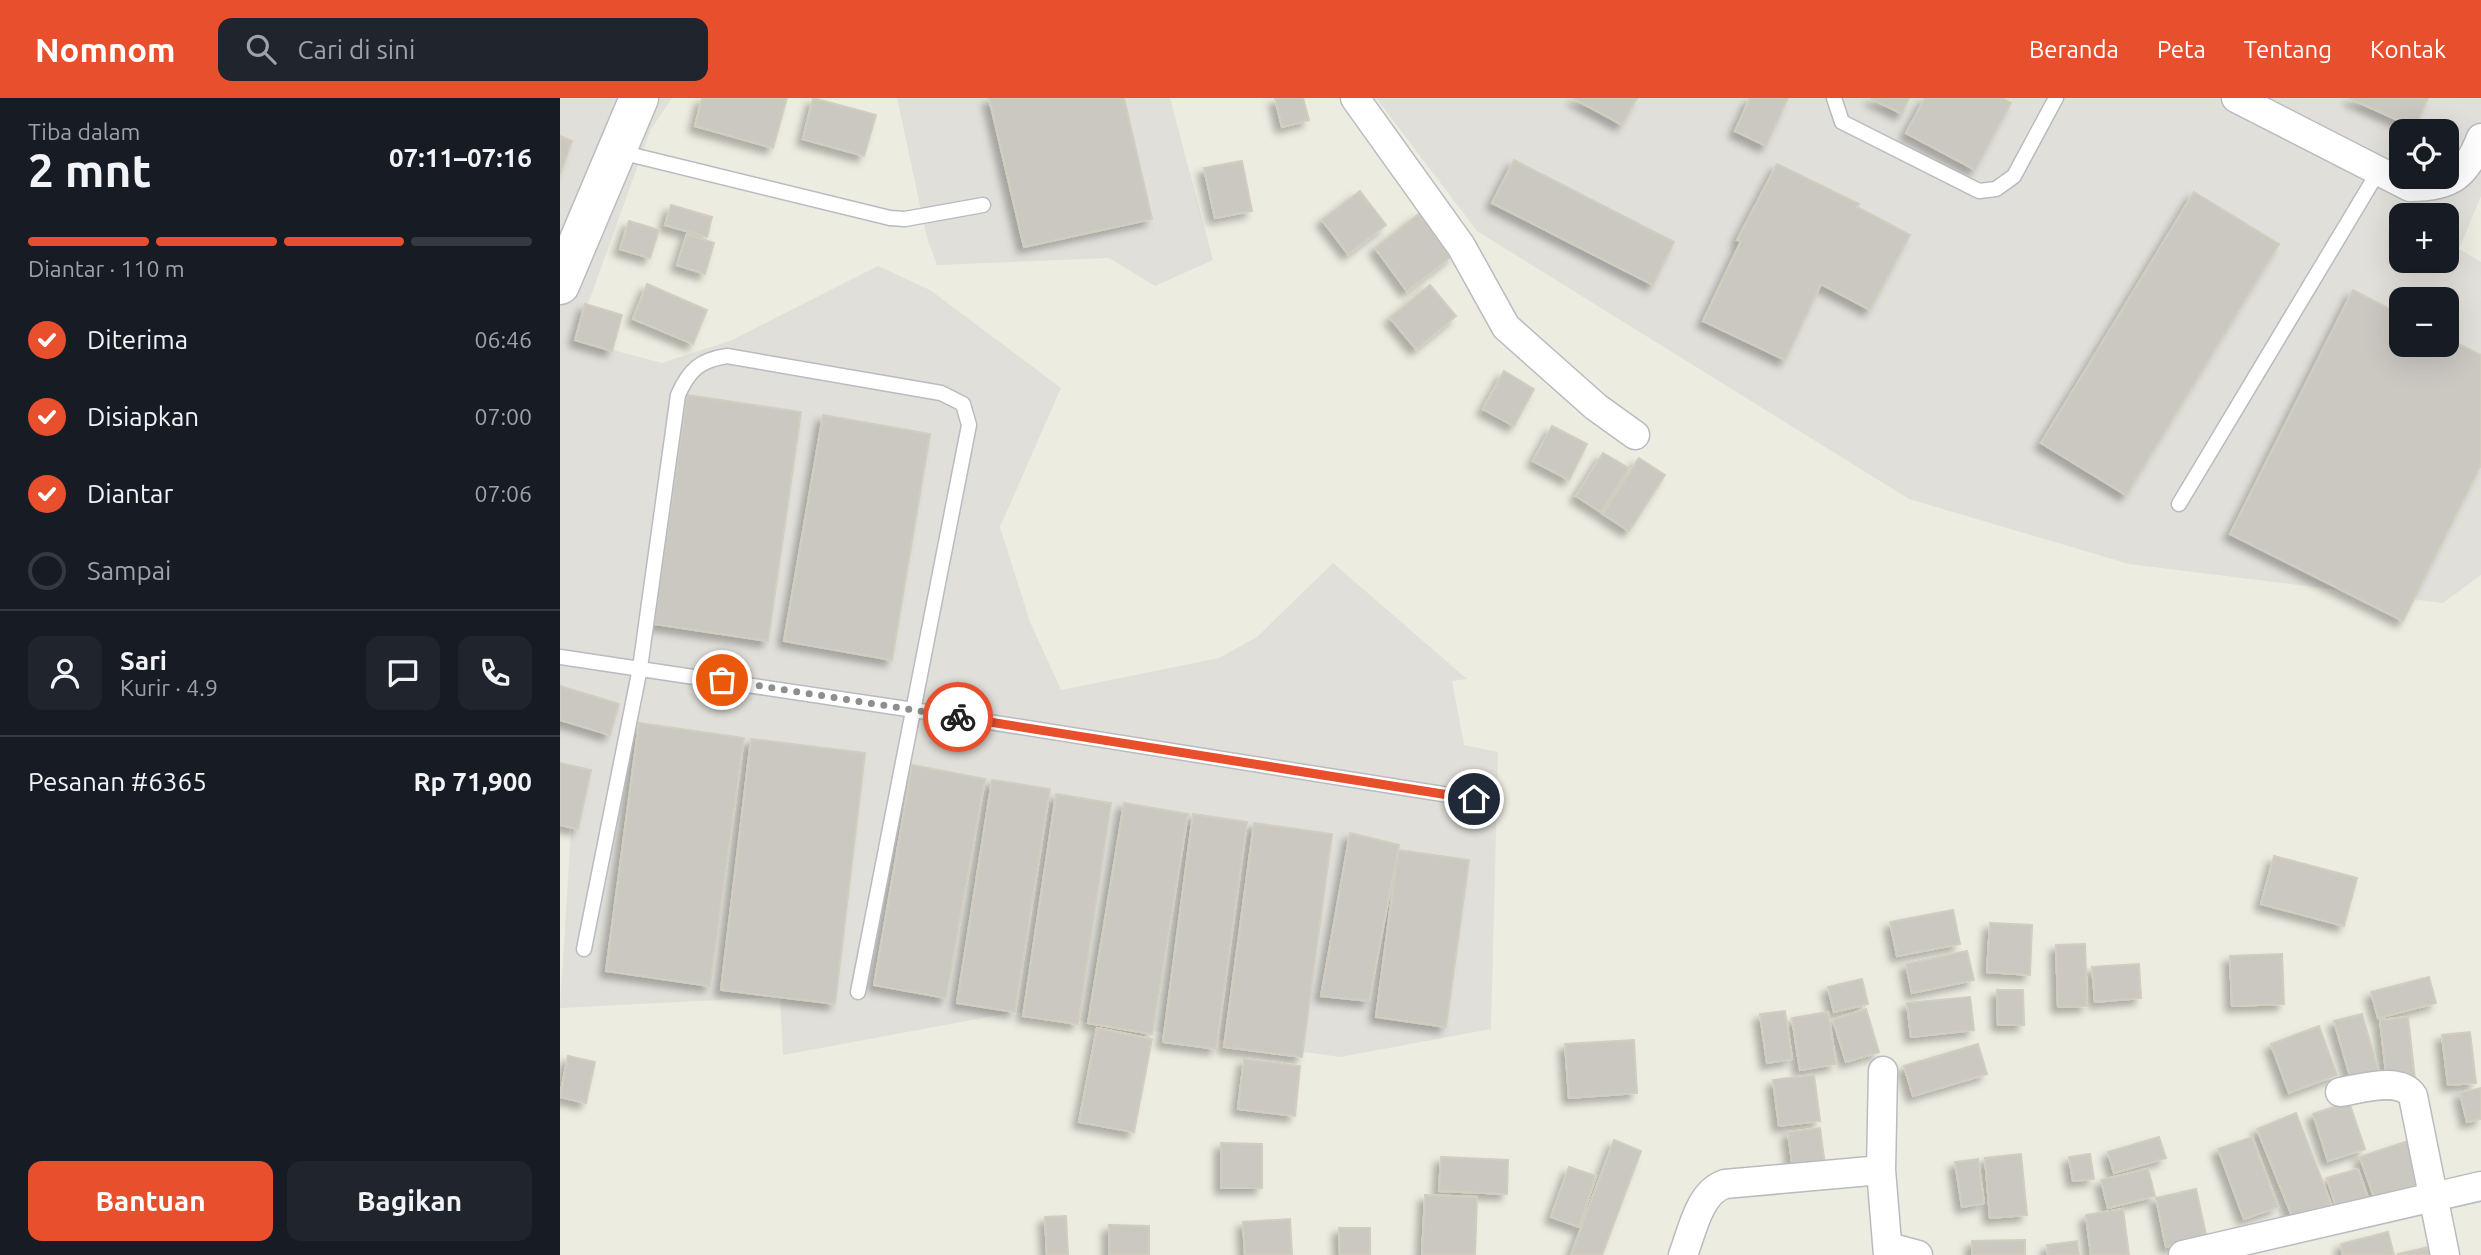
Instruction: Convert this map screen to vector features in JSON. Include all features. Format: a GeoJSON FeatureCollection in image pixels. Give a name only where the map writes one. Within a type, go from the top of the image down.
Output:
{"type":"FeatureCollection","features":[{"type":"Feature","properties":{"kind":"main road"},"geometry":{"type":"LineString","coordinates":[[560,285],[639,98]]}},
{"type":"Feature","properties":{"kind":"street"},"geometry":{"type":"LineString","coordinates":[[1355,98],[1461,246],[1506,327],[1596,407],[1635,435]]}},
{"type":"Feature","properties":{"kind":"street"},"geometry":{"type":"LineString","coordinates":[[2236,98],[2410,187],[2431,187],[2449,181],[2465,170],[2481,138]]}},
{"type":"Feature","properties":{"kind":"street"},"geometry":{"type":"LineString","coordinates":[[1883,1071],[1881,1170],[1889,1251],[1918,1255]]}},
{"type":"Feature","properties":{"kind":"street"},"geometry":{"type":"LineString","coordinates":[[2340,1091],[2399,1085],[2409,1089],[2417,1108],[2445,1255]]}},
{"type":"Feature","properties":{"kind":"street"},"geometry":{"type":"LineString","coordinates":[[1683,1255],[1704,1202],[1714,1187],[1881,1170]]}},
{"type":"Feature","properties":{"kind":"street"},"geometry":{"type":"LineString","coordinates":[[2183,1255],[2481,1186]]}},
{"type":"Feature","properties":{"kind":"lane"},"geometry":{"type":"LineString","coordinates":[[1834,98],[1842,122],[1979,191],[1996,190],[2014,176],[2056,98]]}},
{"type":"Feature","properties":{"kind":"lane"},"geometry":{"type":"LineString","coordinates":[[615,151],[890,218],[905,219],[983,205]]}},
{"type":"Feature","properties":{"kind":"lane"},"geometry":{"type":"LineString","coordinates":[[2179,504],[2378,172]]}},
{"type":"Feature","properties":{"kind":"lane"},"geometry":{"type":"LineString","coordinates":[[583,949],[640,668],[678,395],[688,374],[699,364],[727,356],[941,393],[963,404],[969,425],[858,992]]}},
{"type":"Feature","properties":{"kind":"lane"},"geometry":{"type":"LineString","coordinates":[[560,657],[1474,799]]}},
{"type":"Feature","properties":{"kind":"shaded area"},"geometry":{"type":"Polygon","coordinates":[[[560,98],[672,98],[651,129],[575,340],[662,363],[732,340],[878,266],[930,290],[1061,388],[1000,527],[1030,622],[1061,690],[1219,658],[1257,637],[1333,563],[1467,679],[1452,681],[1464,745],[1498,752],[1491,1029],[1340,1057],[1015,1012],[783,1055],[780,997],[560,1008],[575,766],[560,762],[560,98]]]}},
{"type":"Feature","properties":{"kind":"shaded area"},"geometry":{"type":"Polygon","coordinates":[[[897,98],[1170,98],[1213,260],[1155,286],[1109,258],[937,265],[927,238],[897,98]]]}},
{"type":"Feature","properties":{"kind":"shaded area"},"geometry":{"type":"Polygon","coordinates":[[[1376,98],[2481,98],[2481,196],[2459,249],[2481,262],[2481,575],[2443,603],[2129,564],[1909,499],[1477,231],[1376,98]]]}},
{"type":"Feature","properties":{"kind":"building"},"geometry":{"type":"Polygon","coordinates":[[[702,98],[787,98],[773,148],[695,126],[702,98]]]}},
{"type":"Feature","properties":{"kind":"building"},"geometry":{"type":"Polygon","coordinates":[[[813,98],[876,115],[864,156],[803,139],[813,98]]]}},
{"type":"Feature","properties":{"kind":"building"},"geometry":{"type":"Polygon","coordinates":[[[989,98],[1124,98],[1152,219],[1024,247],[989,98]]]}},
{"type":"Feature","properties":{"kind":"building"},"geometry":{"type":"Polygon","coordinates":[[[1275,98],[1303,98],[1309,120],[1282,127],[1275,98]]]}},
{"type":"Feature","properties":{"kind":"building"},"geometry":{"type":"Polygon","coordinates":[[[1573,98],[1637,98],[1622,125],[1573,98]]]}},
{"type":"Feature","properties":{"kind":"building"},"geometry":{"type":"Polygon","coordinates":[[[1750,98],[1788,98],[1766,146],[1735,131],[1750,98]]]}},
{"type":"Feature","properties":{"kind":"building"},"geometry":{"type":"Polygon","coordinates":[[[1870,98],[1909,98],[1902,114],[1870,98]]]}},
{"type":"Feature","properties":{"kind":"building"},"geometry":{"type":"Polygon","coordinates":[[[1925,98],[2002,98],[2011,103],[1975,170],[1906,133],[1925,98]]]}},
{"type":"Feature","properties":{"kind":"building"},"geometry":{"type":"Polygon","coordinates":[[[2349,98],[2428,98],[2419,119],[2395,119],[2349,98]]]}},
{"type":"Feature","properties":{"kind":"building"},"geometry":{"type":"Polygon","coordinates":[[[560,136],[572,141],[560,174],[560,136]]]}},
{"type":"Feature","properties":{"kind":"building"},"geometry":{"type":"Polygon","coordinates":[[[1514,160],[1674,242],[1653,285],[1492,203],[1514,160]]]}},
{"type":"Feature","properties":{"kind":"building"},"geometry":{"type":"Polygon","coordinates":[[[1242,161],[1252,211],[1215,218],[1204,168],[1242,161]]]}},
{"type":"Feature","properties":{"kind":"building"},"geometry":{"type":"Polygon","coordinates":[[[1777,164],[1859,204],[1857,207],[1910,235],[1870,310],[1821,284],[1785,360],[1703,321],[1741,241],[1737,240],[1777,164]]]}},
{"type":"Feature","properties":{"kind":"building"},"geometry":{"type":"Polygon","coordinates":[[[1360,191],[1386,225],[1348,254],[1322,220],[1360,191]]]}},
{"type":"Feature","properties":{"kind":"building"},"geometry":{"type":"Polygon","coordinates":[[[2194,192],[2279,244],[2126,495],[2041,443],[2194,192]]]}},
{"type":"Feature","properties":{"kind":"building"},"geometry":{"type":"Polygon","coordinates":[[[671,205],[712,217],[707,237],[665,225],[671,205]]]}},
{"type":"Feature","properties":{"kind":"building"},"geometry":{"type":"Polygon","coordinates":[[[1420,213],[1453,255],[1407,291],[1375,248],[1420,213]]]}},
{"type":"Feature","properties":{"kind":"building"},"geometry":{"type":"Polygon","coordinates":[[[629,221],[659,230],[650,258],[620,249],[629,221]]]}},
{"type":"Feature","properties":{"kind":"building"},"geometry":{"type":"Polygon","coordinates":[[[687,234],[714,243],[705,274],[677,265],[687,234]]]}},
{"type":"Feature","properties":{"kind":"building"},"geometry":{"type":"Polygon","coordinates":[[[647,284],[707,310],[693,344],[633,319],[647,284]]]}},
{"type":"Feature","properties":{"kind":"building"},"geometry":{"type":"Polygon","coordinates":[[[1430,285],[1456,316],[1416,349],[1390,318],[1430,285]]]}},
{"type":"Feature","properties":{"kind":"building"},"geometry":{"type":"Polygon","coordinates":[[[2353,290],[2389,309],[2389,357],[2459,357],[2459,344],[2481,355],[2481,465],[2403,621],[2230,534],[2353,290]]]}},
{"type":"Feature","properties":{"kind":"building"},"geometry":{"type":"Polygon","coordinates":[[[585,304],[622,315],[612,351],[575,340],[585,304]]]}},
{"type":"Feature","properties":{"kind":"building"},"geometry":{"type":"Polygon","coordinates":[[[1504,371],[1534,389],[1514,426],[1483,409],[1504,371]]]}},
{"type":"Feature","properties":{"kind":"building"},"geometry":{"type":"Polygon","coordinates":[[[687,395],[801,412],[768,641],[654,624],[687,395]]]}},
{"type":"Feature","properties":{"kind":"building"},"geometry":{"type":"Polygon","coordinates":[[[823,415],[930,434],[892,660],[784,641],[823,415]]]}},
{"type":"Feature","properties":{"kind":"building"},"geometry":{"type":"Polygon","coordinates":[[[1552,426],[1587,444],[1569,480],[1533,461],[1552,426]]]}},
{"type":"Feature","properties":{"kind":"building"},"geometry":{"type":"Polygon","coordinates":[[[1603,453],[1629,468],[1601,512],[1576,496],[1603,453]]]}},
{"type":"Feature","properties":{"kind":"building"},"geometry":{"type":"Polygon","coordinates":[[[1639,458],[1665,475],[1629,531],[1603,514],[1639,458]]]}},
{"type":"Feature","properties":{"kind":"building"},"geometry":{"type":"Polygon","coordinates":[[[560,686],[619,704],[610,735],[560,720],[560,686]]]}},
{"type":"Feature","properties":{"kind":"building"},"geometry":{"type":"Polygon","coordinates":[[[639,723],[744,738],[710,986],[606,971],[639,723]]]}},
{"type":"Feature","properties":{"kind":"building"},"geometry":{"type":"Polygon","coordinates":[[[751,739],[865,753],[835,1004],[721,990],[751,739]]]}},
{"type":"Feature","properties":{"kind":"building"},"geometry":{"type":"Polygon","coordinates":[[[560,763],[591,770],[578,829],[560,825],[560,763]]]}},
{"type":"Feature","properties":{"kind":"building"},"geometry":{"type":"Polygon","coordinates":[[[912,765],[985,779],[946,998],[874,985],[912,765]]]}},
{"type":"Feature","properties":{"kind":"building"},"geometry":{"type":"Polygon","coordinates":[[[992,780],[1050,789],[1015,1012],[957,1003],[992,780]]]}},
{"type":"Feature","properties":{"kind":"building"},"geometry":{"type":"Polygon","coordinates":[[[1056,794],[1111,803],[1078,1024],[1023,1016],[1056,794]]]}},
{"type":"Feature","properties":{"kind":"building"},"geometry":{"type":"Polygon","coordinates":[[[1124,803],[1188,814],[1152,1034],[1088,1023],[1124,803]]]}},
{"type":"Feature","properties":{"kind":"building"},"geometry":{"type":"Polygon","coordinates":[[[1193,814],[1247,822],[1216,1049],[1163,1042],[1193,814]]]}},
{"type":"Feature","properties":{"kind":"building"},"geometry":{"type":"Polygon","coordinates":[[[1254,823],[1332,834],[1302,1057],[1224,1047],[1254,823]]]}},
{"type":"Feature","properties":{"kind":"building"},"geometry":{"type":"Polygon","coordinates":[[[1350,833],[1399,845],[1369,1001],[1321,996],[1350,833]]]}},
{"type":"Feature","properties":{"kind":"building"},"geometry":{"type":"Polygon","coordinates":[[[1398,850],[1469,860],[1446,1027],[1376,1017],[1398,850]]]}},
{"type":"Feature","properties":{"kind":"building"},"geometry":{"type":"Polygon","coordinates":[[[2274,856],[2357,878],[2344,926],[2261,904],[2274,856]]]}},
{"type":"Feature","properties":{"kind":"building"},"geometry":{"type":"Polygon","coordinates":[[[1953,910],[1960,944],[1897,956],[1890,922],[1953,910]]]}},
{"type":"Feature","properties":{"kind":"building"},"geometry":{"type":"Polygon","coordinates":[[[1990,923],[2032,925],[2030,975],[1987,972],[1990,923]]]}},
{"type":"Feature","properties":{"kind":"building"},"geometry":{"type":"Polygon","coordinates":[[[2085,944],[2087,1006],[2058,1007],[2056,945],[2085,944]]]}},
{"type":"Feature","properties":{"kind":"building"},"geometry":{"type":"Polygon","coordinates":[[[1967,951],[1974,980],[1912,993],[1906,964],[1967,951]]]}},
{"type":"Feature","properties":{"kind":"building"},"geometry":{"type":"Polygon","coordinates":[[[2282,954],[2284,1004],[2232,1006],[2230,956],[2282,954]]]}},
{"type":"Feature","properties":{"kind":"building"},"geometry":{"type":"Polygon","coordinates":[[[2139,964],[2141,998],[2095,1002],[2092,967],[2139,964]]]}},
{"type":"Feature","properties":{"kind":"building"},"geometry":{"type":"Polygon","coordinates":[[[2429,977],[2436,1003],[2378,1018],[2371,992],[2429,977]]]}},
{"type":"Feature","properties":{"kind":"building"},"geometry":{"type":"Polygon","coordinates":[[[1862,979],[1868,1004],[1834,1012],[1828,987],[1862,979]]]}},
{"type":"Feature","properties":{"kind":"building"},"geometry":{"type":"Polygon","coordinates":[[[1997,990],[2023,990],[2024,1025],[1998,1025],[1997,990]]]}},
{"type":"Feature","properties":{"kind":"building"},"geometry":{"type":"Polygon","coordinates":[[[1970,997],[1974,1030],[1911,1037],[1907,1003],[1970,997]]]}},
{"type":"Feature","properties":{"kind":"building"},"geometry":{"type":"Polygon","coordinates":[[[1866,1009],[1879,1052],[1846,1062],[1833,1020],[1866,1009]]]}},
{"type":"Feature","properties":{"kind":"building"},"geometry":{"type":"Polygon","coordinates":[[[1785,1011],[1792,1059],[1767,1063],[1760,1014],[1785,1011]]]}},
{"type":"Feature","properties":{"kind":"building"},"geometry":{"type":"Polygon","coordinates":[[[1828,1012],[1836,1064],[1800,1070],[1792,1018],[1828,1012]]]}},
{"type":"Feature","properties":{"kind":"building"},"geometry":{"type":"Polygon","coordinates":[[[2362,1014],[2380,1076],[2352,1083],[2334,1021],[2362,1014]]]}},
{"type":"Feature","properties":{"kind":"building"},"geometry":{"type":"Polygon","coordinates":[[[2408,1017],[2415,1079],[2387,1082],[2380,1020],[2408,1017]]]}},
{"type":"Feature","properties":{"kind":"building"},"geometry":{"type":"Polygon","coordinates":[[[2319,1026],[2337,1075],[2289,1093],[2271,1044],[2319,1026]]]}},
{"type":"Feature","properties":{"kind":"building"},"geometry":{"type":"Polygon","coordinates":[[[1097,1028],[1152,1039],[1134,1132],[1079,1122],[1097,1028]]]}},
{"type":"Feature","properties":{"kind":"building"},"geometry":{"type":"Polygon","coordinates":[[[2470,1032],[2476,1083],[2448,1085],[2442,1035],[2470,1032]]]}},
{"type":"Feature","properties":{"kind":"building"},"geometry":{"type":"Polygon","coordinates":[[[1634,1040],[1637,1093],[1569,1098],[1565,1044],[1634,1040]]]}},
{"type":"Feature","properties":{"kind":"building"},"geometry":{"type":"Polygon","coordinates":[[[1978,1044],[1987,1074],[1913,1096],[1904,1066],[1978,1044]]]}},
{"type":"Feature","properties":{"kind":"building"},"geometry":{"type":"Polygon","coordinates":[[[568,1056],[595,1062],[586,1103],[560,1097],[568,1056]]]}},
{"type":"Feature","properties":{"kind":"building"},"geometry":{"type":"Polygon","coordinates":[[[1244,1059],[1300,1066],[1295,1116],[1238,1109],[1244,1059]]]}},
{"type":"Feature","properties":{"kind":"building"},"geometry":{"type":"Polygon","coordinates":[[[1814,1075],[1820,1121],[1779,1126],[1773,1080],[1814,1075]]]}},
{"type":"Feature","properties":{"kind":"building"},"geometry":{"type":"Polygon","coordinates":[[[2481,1088],[2481,1119],[2467,1122],[2460,1093],[2481,1088]]]}},
{"type":"Feature","properties":{"kind":"building"},"geometry":{"type":"Polygon","coordinates":[[[2349,1102],[2365,1149],[2328,1161],[2313,1114],[2349,1102]]]}},
{"type":"Feature","properties":{"kind":"building"},"geometry":{"type":"Polygon","coordinates":[[[2296,1113],[2332,1206],[2294,1221],[2257,1129],[2296,1113]]]}},
{"type":"Feature","properties":{"kind":"building"},"geometry":{"type":"Polygon","coordinates":[[[1820,1128],[1826,1173],[1794,1177],[1788,1132],[1820,1128]]]}},
{"type":"Feature","properties":{"kind":"building"},"geometry":{"type":"Polygon","coordinates":[[[2159,1137],[2166,1158],[2114,1173],[2108,1152],[2159,1137]]]}},
{"type":"Feature","properties":{"kind":"building"},"geometry":{"type":"Polygon","coordinates":[[[2252,1137],[2278,1207],[2244,1219],[2218,1149],[2252,1137]]]}},
{"type":"Feature","properties":{"kind":"building"},"geometry":{"type":"Polygon","coordinates":[[[1614,1140],[1641,1151],[1602,1255],[1571,1255],[1614,1140]]]}},
{"type":"Feature","properties":{"kind":"building"},"geometry":{"type":"Polygon","coordinates":[[[2408,1141],[2423,1187],[2376,1203],[2360,1157],[2408,1141]]]}},
{"type":"Feature","properties":{"kind":"building"},"geometry":{"type":"Polygon","coordinates":[[[1221,1143],[1262,1144],[1262,1188],[1221,1188],[1221,1143]]]}},
{"type":"Feature","properties":{"kind":"building"},"geometry":{"type":"Polygon","coordinates":[[[2021,1154],[2027,1215],[1990,1218],[1985,1158],[2021,1154]]]}},
{"type":"Feature","properties":{"kind":"building"},"geometry":{"type":"Polygon","coordinates":[[[2090,1154],[2094,1179],[2073,1181],[2069,1157],[2090,1154]]]}},
{"type":"Feature","properties":{"kind":"building"},"geometry":{"type":"Polygon","coordinates":[[[1441,1157],[1508,1160],[1507,1194],[1439,1191],[1441,1157]]]}},
{"type":"Feature","properties":{"kind":"building"},"geometry":{"type":"Polygon","coordinates":[[[1978,1159],[1984,1203],[1962,1207],[1955,1162],[1978,1159]]]}},
{"type":"Feature","properties":{"kind":"building"},"geometry":{"type":"Polygon","coordinates":[[[1569,1167],[1596,1176],[1579,1227],[1551,1217],[1569,1167]]]}},
{"type":"Feature","properties":{"kind":"building"},"geometry":{"type":"Polygon","coordinates":[[[2148,1169],[2155,1196],[2108,1208],[2101,1180],[2148,1169]]]}},
{"type":"Feature","properties":{"kind":"building"},"geometry":{"type":"Polygon","coordinates":[[[2358,1169],[2370,1204],[2338,1213],[2327,1178],[2358,1169]]]}},
{"type":"Feature","properties":{"kind":"building"},"geometry":{"type":"Polygon","coordinates":[[[2196,1189],[2207,1239],[2166,1247],[2156,1198],[2196,1189]]]}},
{"type":"Feature","properties":{"kind":"building"},"geometry":{"type":"Polygon","coordinates":[[[1425,1195],[1477,1197],[1475,1255],[1422,1255],[1425,1195]]]}},
{"type":"Feature","properties":{"kind":"building"},"geometry":{"type":"Polygon","coordinates":[[[2123,1209],[2129,1255],[2091,1255],[2086,1215],[2123,1209]]]}},
{"type":"Feature","properties":{"kind":"building"},"geometry":{"type":"Polygon","coordinates":[[[1066,1216],[1068,1255],[1047,1255],[1045,1217],[1066,1216]]]}},
{"type":"Feature","properties":{"kind":"building"},"geometry":{"type":"Polygon","coordinates":[[[1290,1219],[1292,1255],[1245,1255],[1243,1222],[1290,1219]]]}},
{"type":"Feature","properties":{"kind":"building"},"geometry":{"type":"Polygon","coordinates":[[[1109,1225],[1149,1226],[1149,1255],[1109,1255],[1109,1225]]]}},
{"type":"Feature","properties":{"kind":"building"},"geometry":{"type":"Polygon","coordinates":[[[1339,1228],[1370,1228],[1370,1255],[1340,1255],[1339,1228]]]}},
{"type":"Feature","properties":{"kind":"building"},"geometry":{"type":"Polygon","coordinates":[[[2388,1232],[2394,1255],[2343,1255],[2341,1244],[2388,1232]]]}},
{"type":"Feature","properties":{"kind":"building"},"geometry":{"type":"Polygon","coordinates":[[[2025,1240],[2025,1255],[1972,1255],[1972,1241],[2025,1240]]]}},
{"type":"Feature","properties":{"kind":"building"},"geometry":{"type":"Polygon","coordinates":[[[2077,1241],[2079,1255],[2048,1255],[2047,1245],[2077,1241]]]}},
{"type":"Feature","properties":{"kind":"building"},"geometry":{"type":"Polygon","coordinates":[[[2438,1245],[2440,1255],[2398,1254],[2438,1245]]]}},
{"type":"Feature","properties":{"kind":"way so far"},"geometry":{"type":"LineString","coordinates":[[722,680],[958,717]]}},
{"type":"Feature","properties":{"kind":"route"},"geometry":{"type":"LineString","coordinates":[[958,717],[1474,799]]}}]}
